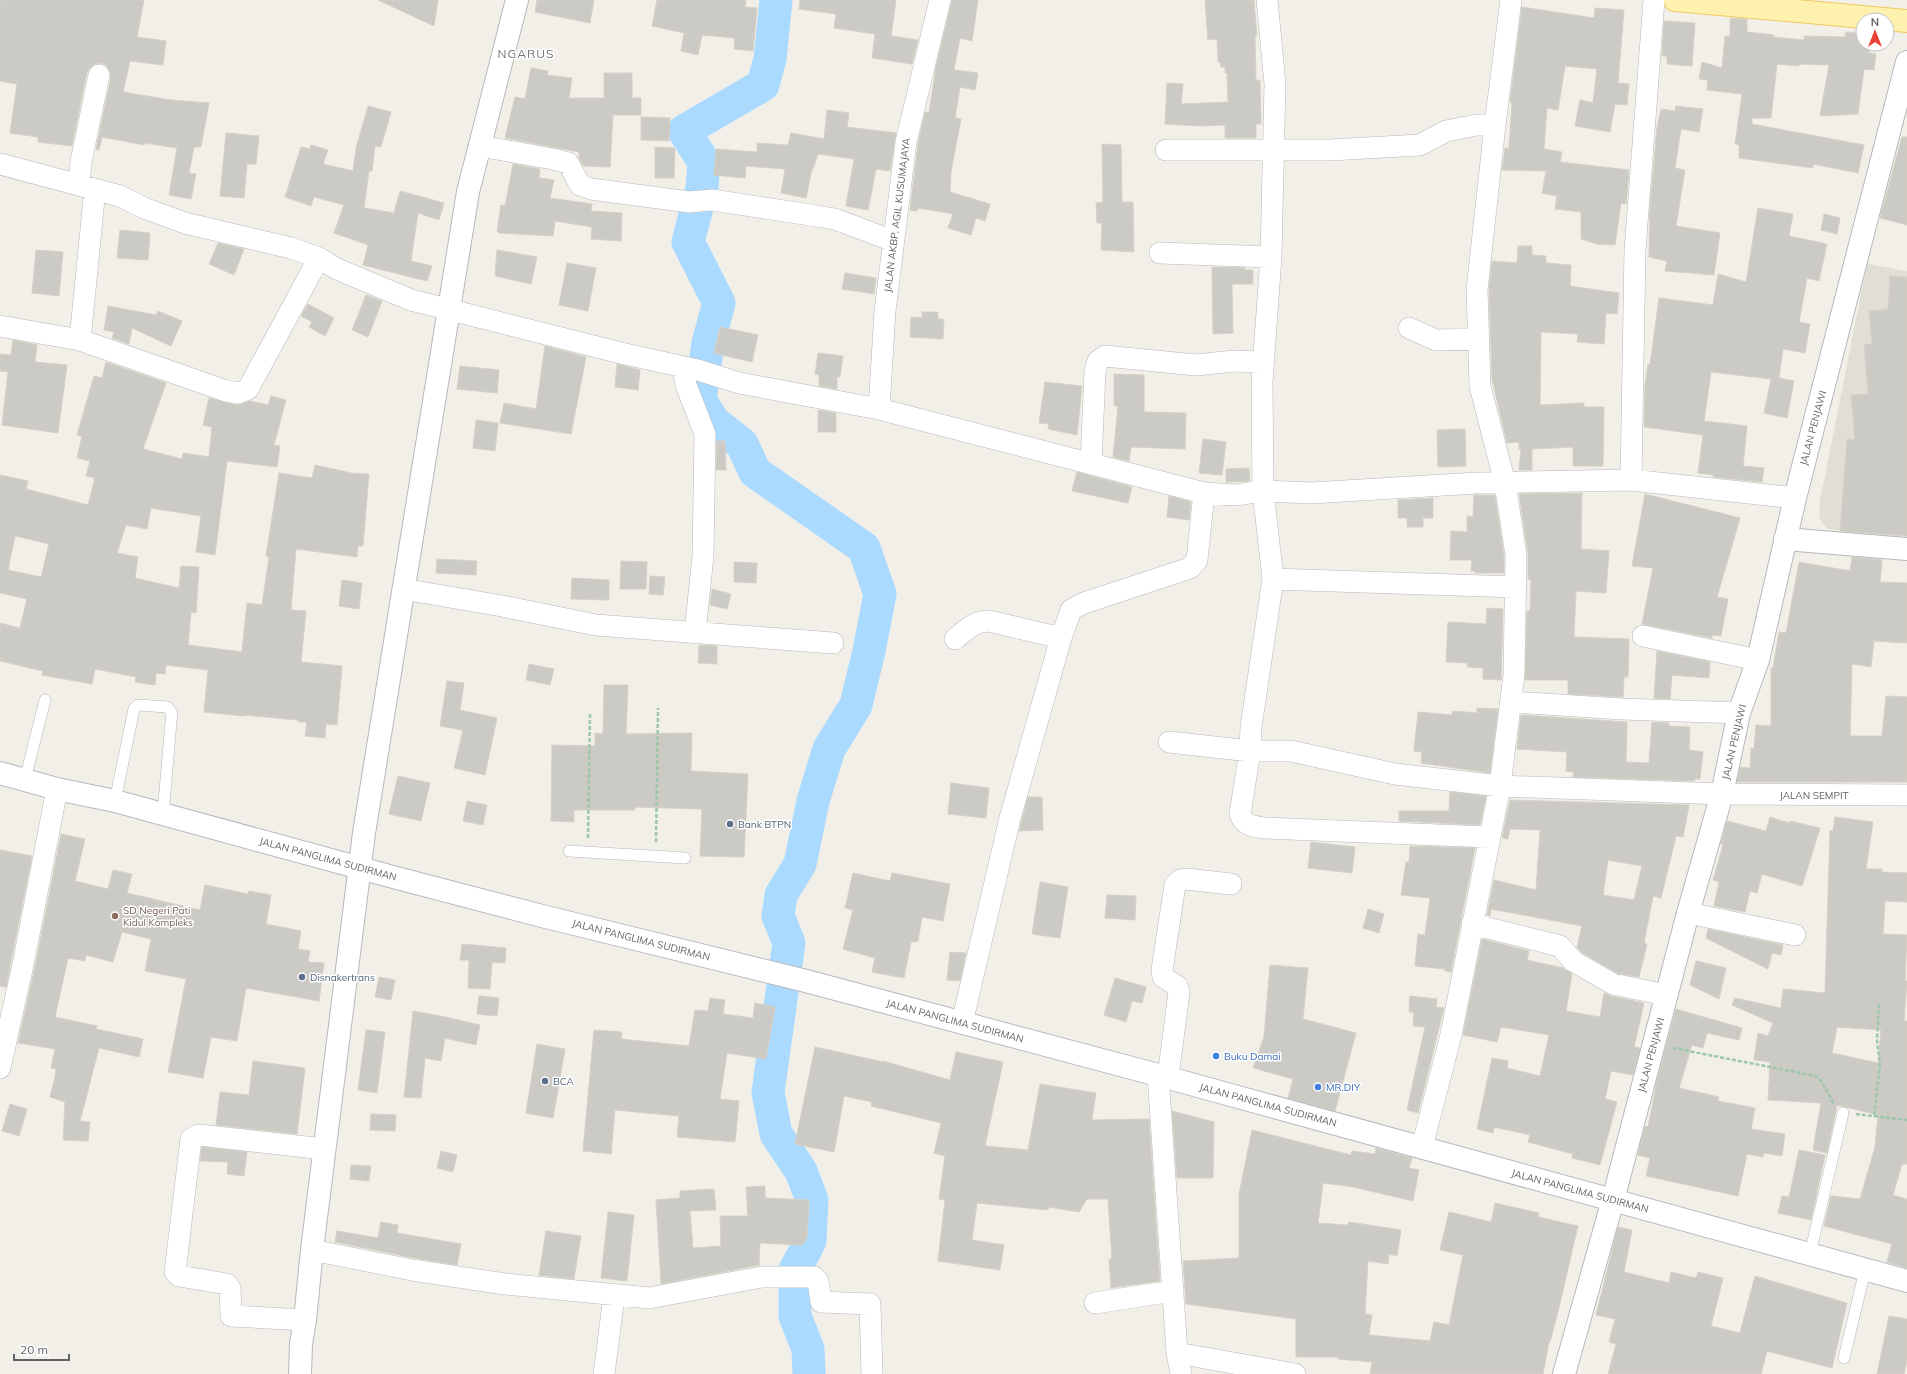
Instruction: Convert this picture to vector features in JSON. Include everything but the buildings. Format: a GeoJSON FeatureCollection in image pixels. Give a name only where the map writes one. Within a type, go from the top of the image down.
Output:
{"type":"FeatureCollection","features":[{"type":"Feature","properties":{"kind":"main road"},"geometry":{"type":"LineString","coordinates":[[1675,0],[1907,21]]}},
{"type":"Feature","properties":{"kind":"street"},"geometry":{"type":"LineString","coordinates":[[300,1374],[301,1344],[358,867],[468,192],[517,0]]}},
{"type":"Feature","properties":{"kind":"street","name":"JALAN AKBP. AGIL KUSUMAJAYA"},"geometry":{"type":"LineString","coordinates":[[879,409],[885,311],[906,142],[940,0]]}},
{"type":"Feature","properties":{"kind":"street"},"geometry":{"type":"LineString","coordinates":[[1267,0],[1275,84],[1271,258],[1262,362],[1263,491],[1273,579],[1250,727],[1250,751],[1240,814],[1242,820],[1247,825],[1264,828],[1489,837]]}},
{"type":"Feature","properties":{"kind":"street"},"geometry":{"type":"LineString","coordinates":[[1422,1148],[1451,1036],[1500,786],[1514,675],[1516,555],[1505,483],[1480,386],[1477,290],[1510,0]]}},
{"type":"Feature","properties":{"kind":"street"},"geometry":{"type":"LineString","coordinates":[[1631,480],[1635,250],[1654,0]]}},
{"type":"Feature","properties":{"kind":"street","name":"JALAN PENJAWI"},"geometry":{"type":"LineString","coordinates":[[1564,1374],[1613,1200],[1688,913],[1722,794],[1739,713],[1758,660],[1795,498],[1907,62]]}},
{"type":"Feature","properties":{"kind":"street"},"geometry":{"type":"LineString","coordinates":[[80,340],[87,187],[80,162],[100,75]]}},
{"type":"Feature","properties":{"kind":"street"},"geometry":{"type":"LineString","coordinates":[[1166,150],[1330,150],[1420,145],[1446,132],[1477,125],[1495,125]]}},
{"type":"Feature","properties":{"kind":"street"},"geometry":{"type":"LineString","coordinates":[[480,146],[568,163],[580,185],[591,189],[689,202],[712,200],[835,219],[893,241]]}},
{"type":"Feature","properties":{"kind":"street"},"geometry":{"type":"LineString","coordinates":[[0,164],[120,196],[144,208],[184,223],[291,248],[319,258],[337,269],[411,300],[625,354],[691,369],[739,383],[879,409],[1204,493],[1235,495],[1263,491],[1311,493],[1505,483],[1631,480],[1795,498]]}},
{"type":"Feature","properties":{"kind":"street"},"geometry":{"type":"LineString","coordinates":[[1160,253],[1271,258]]}},
{"type":"Feature","properties":{"kind":"street"},"geometry":{"type":"LineString","coordinates":[[0,326],[80,340],[226,391],[239,393],[248,389],[319,258]]}},
{"type":"Feature","properties":{"kind":"street"},"geometry":{"type":"LineString","coordinates":[[1410,328],[1436,340],[1479,339]]}},
{"type":"Feature","properties":{"kind":"street"},"geometry":{"type":"LineString","coordinates":[[1091,463],[1095,371],[1098,361],[1105,356],[1196,365],[1234,361],[1262,362]]}},
{"type":"Feature","properties":{"kind":"street"},"geometry":{"type":"LineString","coordinates":[[691,369],[686,385],[705,434],[703,556],[694,632]]}},
{"type":"Feature","properties":{"kind":"street"},"geometry":{"type":"LineString","coordinates":[[962,1023],[1010,818],[1060,638],[1071,610],[1077,606],[1190,568],[1197,560],[1204,493]]}},
{"type":"Feature","properties":{"kind":"street"},"geometry":{"type":"LineString","coordinates":[[1785,539],[1907,549]]}},
{"type":"Feature","properties":{"kind":"street"},"geometry":{"type":"LineString","coordinates":[[1273,579],[1516,587]]}},
{"type":"Feature","properties":{"kind":"street"},"geometry":{"type":"LineString","coordinates":[[403,589],[596,624],[833,643]]}},
{"type":"Feature","properties":{"kind":"street"},"geometry":{"type":"LineString","coordinates":[[955,639],[975,623],[982,620],[989,620],[1060,638]]}},
{"type":"Feature","properties":{"kind":"street"},"geometry":{"type":"LineString","coordinates":[[1643,636],[1758,660]]}},
{"type":"Feature","properties":{"kind":"street"},"geometry":{"type":"LineString","coordinates":[[1511,702],[1622,709],[1739,713]]}},
{"type":"Feature","properties":{"kind":"street","name":"JALAN SEMPIT"},"geometry":{"type":"LineString","coordinates":[[1169,742],[1250,751],[1291,751],[1395,774],[1500,786],[1722,794],[1907,795]]}},
{"type":"Feature","properties":{"kind":"street","name":"JALAN PANGLIMA SUDIRMAN"},"geometry":{"type":"LineString","coordinates":[[0,773],[57,789],[115,801],[358,867],[806,981],[1163,1076],[1907,1281]]}},
{"type":"Feature","properties":{"kind":"street"},"geometry":{"type":"LineString","coordinates":[[0,1068],[3,1041],[57,789]]}},
{"type":"Feature","properties":{"kind":"street"},"geometry":{"type":"LineString","coordinates":[[1181,1374],[1177,1353],[1173,1292],[1163,1076],[1180,992],[1177,986],[1163,977],[1162,970],[1175,885],[1180,880],[1186,879],[1231,884]]}},
{"type":"Feature","properties":{"kind":"street"},"geometry":{"type":"LineString","coordinates":[[1688,913],[1795,934]]}},
{"type":"Feature","properties":{"kind":"street"},"geometry":{"type":"LineString","coordinates":[[1472,924],[1560,946],[1573,961],[1613,984],[1666,995]]}},
{"type":"Feature","properties":{"kind":"street"},"geometry":{"type":"LineString","coordinates":[[305,1320],[231,1316],[230,1288],[227,1284],[179,1276],[175,1272],[178,1236],[191,1139],[199,1135],[324,1149]]}},
{"type":"Feature","properties":{"kind":"street"},"geometry":{"type":"LineString","coordinates":[[312,1250],[420,1272],[504,1284],[614,1296],[649,1298],[771,1276],[814,1276],[818,1281],[821,1302],[870,1304],[872,1374]]}},
{"type":"Feature","properties":{"kind":"street"},"geometry":{"type":"LineString","coordinates":[[1095,1303],[1173,1292]]}},
{"type":"Feature","properties":{"kind":"street"},"geometry":{"type":"LineString","coordinates":[[604,1374],[614,1296]]}},
{"type":"Feature","properties":{"kind":"street"},"geometry":{"type":"LineString","coordinates":[[1177,1353],[1295,1374]]}},
{"type":"Feature","properties":{"kind":"lane"},"geometry":{"type":"LineString","coordinates":[[25,779],[45,700]]}},
{"type":"Feature","properties":{"kind":"lane"},"geometry":{"type":"LineString","coordinates":[[115,801],[134,709],[138,705],[167,707],[172,713],[172,718],[163,814]]}},
{"type":"Feature","properties":{"kind":"lane"},"geometry":{"type":"LineString","coordinates":[[569,851],[685,858]]}},
{"type":"Feature","properties":{"kind":"lane"},"geometry":{"type":"LineString","coordinates":[[1810,1254],[1843,1113]]}},
{"type":"Feature","properties":{"kind":"lane"},"geometry":{"type":"LineString","coordinates":[[1844,1358],[1865,1270]]}},
{"type":"Feature","properties":{"kind":"path"},"geometry":{"type":"LineString","coordinates":[[656,856],[658,708]]}},
{"type":"Feature","properties":{"kind":"path"},"geometry":{"type":"LineString","coordinates":[[588,852],[590,713]]}},
{"type":"Feature","properties":{"kind":"path"},"geometry":{"type":"LineString","coordinates":[[1874,1115],[1880,1064],[1877,1041],[1879,1002]]}},
{"type":"Feature","properties":{"kind":"path"},"geometry":{"type":"LineString","coordinates":[[1654,1044],[1816,1076],[1822,1082],[1837,1110],[1843,1113],[1874,1115],[1907,1120]]}},
{"type":"Feature","properties":{"kind":"shaded area"},"geometry":{"type":"Polygon","coordinates":[[[1867,264],[1907,271],[1907,536],[1827,529],[1819,518],[1820,501],[1867,264]]]}},
{"type":"Feature","properties":{"kind":"waterway"},"geometry":{"type":"LineString","coordinates":[[776,0],[770,59],[763,85],[684,131],[704,162],[702,188],[688,242],[719,303],[708,343],[700,400],[714,422],[742,444],[755,472],[864,548],[880,594],[869,651],[856,705],[829,749],[813,801],[800,864],[781,895],[778,916],[789,943],[768,1092],[776,1134],[801,1171],[812,1200],[810,1241],[795,1270],[795,1316],[808,1349],[809,1374]]}},
{"type":"Feature","properties":{"kind":"place","name":"Bank BTPN"},"geometry":{"type":"Point","coordinates":[730,824]}},
{"type":"Feature","properties":{"kind":"place","name":"SD Negeri Pati Kidul Kompleks"},"geometry":{"type":"Point","coordinates":[115,916]}},
{"type":"Feature","properties":{"kind":"place","name":"Disnakertrans"},"geometry":{"type":"Point","coordinates":[302,977]}},
{"type":"Feature","properties":{"kind":"place","name":"Buku Damai"},"geometry":{"type":"Point","coordinates":[1216,1056]}},
{"type":"Feature","properties":{"kind":"place","name":"BCA"},"geometry":{"type":"Point","coordinates":[545,1081]}},
{"type":"Feature","properties":{"kind":"place","name":"MR.DIY"},"geometry":{"type":"Point","coordinates":[1318,1087]}},
{"type":"Feature","properties":{"kind":"district","name":"NGARUS"},"geometry":{"type":"Point","coordinates":[526,53]}}]}
